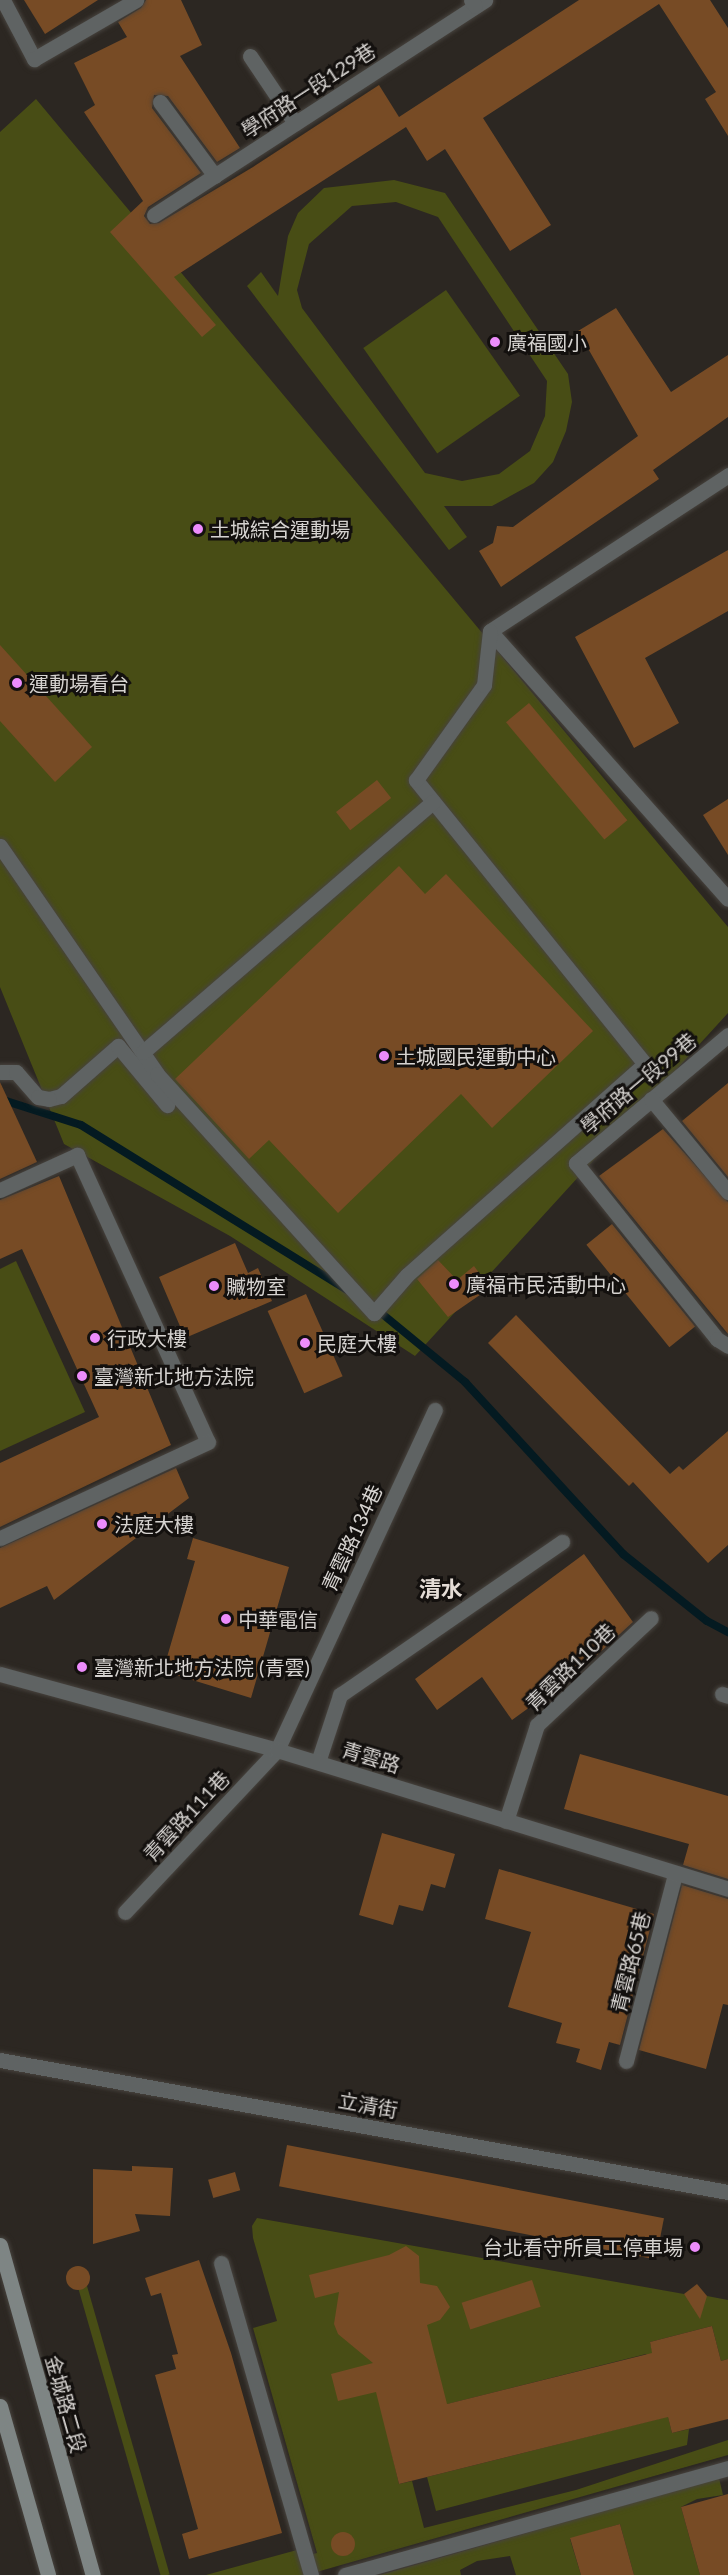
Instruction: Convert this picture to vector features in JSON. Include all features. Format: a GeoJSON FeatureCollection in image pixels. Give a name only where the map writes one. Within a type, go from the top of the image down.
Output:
{"type":"FeatureCollection","features":[{"type":"Feature","properties":{"kind":"main road","name":"金城路二段"},"geometry":{"type":"LineString","coordinates":[[0,2245],[93,2575]]}},
{"type":"Feature","properties":{"kind":"main road"},"geometry":{"type":"LineString","coordinates":[[0,2406],[48,2575]]}},
{"type":"Feature","properties":{"kind":"street"},"geometry":{"type":"LineString","coordinates":[[3,0],[34,59],[136,0]]}},
{"type":"Feature","properties":{"kind":"street","name":"學府路一段129巷"},"geometry":{"type":"LineString","coordinates":[[154,215],[477,2]]}},
{"type":"Feature","properties":{"kind":"street"},"geometry":{"type":"LineString","coordinates":[[250,56],[295,123]]}},
{"type":"Feature","properties":{"kind":"street"},"geometry":{"type":"LineString","coordinates":[[160,102],[215,176]]}},
{"type":"Feature","properties":{"kind":"street"},"geometry":{"type":"LineString","coordinates":[[490,631],[728,476]]}},
{"type":"Feature","properties":{"kind":"street"},"geometry":{"type":"LineString","coordinates":[[0,846],[142,1052],[374,1313],[407,1275],[645,1064],[416,780],[484,685],[490,631]]}},
{"type":"Feature","properties":{"kind":"street"},"geometry":{"type":"LineString","coordinates":[[490,631],[728,898]]}},
{"type":"Feature","properties":{"kind":"street"},"geometry":{"type":"LineString","coordinates":[[142,1052],[433,802]]}},
{"type":"Feature","properties":{"kind":"street","name":"學府路一段99巷"},"geometry":{"type":"LineString","coordinates":[[728,1035],[576,1163],[717,1339],[728,1346]]}},
{"type":"Feature","properties":{"kind":"street"},"geometry":{"type":"LineString","coordinates":[[0,1072],[16,1072],[38,1098],[49,1099],[61,1096],[118,1046],[168,1105]]}},
{"type":"Feature","properties":{"kind":"street"},"geometry":{"type":"LineString","coordinates":[[651,1099],[728,1192]]}},
{"type":"Feature","properties":{"kind":"street"},"geometry":{"type":"LineString","coordinates":[[0,1190],[77,1155],[208,1442],[0,1538]]}},
{"type":"Feature","properties":{"kind":"street","name":"青雲路134巷"},"geometry":{"type":"LineString","coordinates":[[277,1750],[435,1410]]}},
{"type":"Feature","properties":{"kind":"street"},"geometry":{"type":"LineString","coordinates":[[318,1762],[340,1695],[562,1542]]}},
{"type":"Feature","properties":{"kind":"street","name":"青雲路110巷"},"geometry":{"type":"LineString","coordinates":[[506,1821],[537,1725],[651,1618]]}},
{"type":"Feature","properties":{"kind":"street","name":"青雲路"},"geometry":{"type":"LineString","coordinates":[[0,1674],[318,1762],[675,1874],[728,1888]]}},
{"type":"Feature","properties":{"kind":"street","name":"青雲路111巷"},"geometry":{"type":"LineString","coordinates":[[125,1911],[277,1750]]}},
{"type":"Feature","properties":{"kind":"street","name":"青雲路65巷"},"geometry":{"type":"LineString","coordinates":[[626,2061],[675,1874]]}},
{"type":"Feature","properties":{"kind":"street","name":"立清街"},"geometry":{"type":"LineString","coordinates":[[0,2060],[728,2192]]}},
{"type":"Feature","properties":{"kind":"street"},"geometry":{"type":"LineString","coordinates":[[221,2263],[311,2575]]}},
{"type":"Feature","properties":{"kind":"street"},"geometry":{"type":"LineString","coordinates":[[345,2575],[728,2468]]}},
{"type":"Feature","properties":{"kind":"green space","name":"土城綜合運動場"},"geometry":{"type":"Polygon","coordinates":[[[36,99],[728,927],[728,1013],[415,1356],[230,1236],[64,1144],[0,987],[0,132],[36,99]]]}},
{"type":"Feature","properties":{"kind":"green space"},"geometry":{"type":"Polygon","coordinates":[[[394,180],[445,193],[568,374],[572,402],[566,431],[553,462],[534,483],[492,506],[444,506],[467,537],[449,550],[247,286],[261,272],[278,296],[288,236],[298,213],[324,188],[394,180]],[[396,202],[352,206],[309,244],[297,290],[302,308],[425,473],[462,481],[499,474],[530,451],[545,416],[547,381],[438,217],[396,202]]]}},
{"type":"Feature","properties":{"kind":"green space"},"geometry":{"type":"Polygon","coordinates":[[[446,290],[520,396],[437,454],[363,348],[446,290]]]}},
{"type":"Feature","properties":{"kind":"green space"},"geometry":{"type":"Polygon","coordinates":[[[16,1261],[85,1412],[0,1451],[0,1269],[16,1261]]]}},
{"type":"Feature","properties":{"kind":"green space"},"geometry":{"type":"Polygon","coordinates":[[[257,2218],[684,2294],[695,2307],[707,2296],[728,2300],[728,2359],[721,2361],[712,2326],[650,2342],[658,2376],[646,2354],[384,2420],[399,2484],[412,2481],[424,2528],[576,2490],[728,2440],[728,2455],[306,2575],[206,2575],[297,2550],[300,2558],[317,2553],[253,2328],[277,2321],[253,2238],[252,2226],[257,2218]],[[338,2533],[332,2549],[348,2555],[354,2539],[338,2533]]]}},
{"type":"Feature","properties":{"kind":"green space"},"geometry":{"type":"Polygon","coordinates":[[[87,2286],[170,2574],[161,2575],[78,2288],[87,2286]]]}},
{"type":"Feature","properties":{"kind":"green space"},"geometry":{"type":"Polygon","coordinates":[[[664,2400],[672,2433],[689,2429],[687,2445],[436,2511],[427,2477],[662,2418],[664,2400]]]}},
{"type":"Feature","properties":{"kind":"green space"},"geometry":{"type":"Polygon","coordinates":[[[719,2478],[723,2495],[697,2499],[681,2507],[700,2575],[634,2575],[620,2524],[570,2539],[581,2575],[516,2575],[510,2556],[477,2561],[460,2570],[461,2575],[380,2575],[719,2478]]]}},
{"type":"Feature","properties":{"kind":"building"},"geometry":{"type":"Polygon","coordinates":[[[24,0],[98,0],[45,34],[24,0]]]}},
{"type":"Feature","properties":{"kind":"building"},"geometry":{"type":"Polygon","coordinates":[[[146,0],[181,0],[202,45],[180,56],[240,148],[217,162],[168,96],[154,95],[152,108],[201,173],[148,207],[144,216],[150,224],[159,223],[253,167],[379,85],[399,117],[579,0],[710,0],[728,28],[728,136],[705,99],[716,92],[659,4],[483,118],[551,225],[510,251],[445,149],[427,161],[406,127],[174,277],[216,325],[202,337],[110,232],[143,201],[84,112],[95,105],[74,63],[127,37],[118,22],[141,8],[146,0]]]}},
{"type":"Feature","properties":{"kind":"building"},"geometry":{"type":"Polygon","coordinates":[[[616,308],[671,392],[728,355],[728,417],[653,470],[659,479],[501,587],[479,551],[493,543],[497,526],[513,527],[638,436],[578,331],[616,308]]]}},
{"type":"Feature","properties":{"kind":"building"},"geometry":{"type":"Polygon","coordinates":[[[728,550],[728,611],[645,658],[679,723],[634,748],[575,637],[728,550]]]}},
{"type":"Feature","properties":{"kind":"building","name":"運動場看台"},"geometry":{"type":"Polygon","coordinates":[[[0,645],[92,747],[55,782],[0,721],[0,645]]]}},
{"type":"Feature","properties":{"kind":"building"},"geometry":{"type":"Polygon","coordinates":[[[529,703],[627,820],[604,839],[506,722],[529,703]]]}},
{"type":"Feature","properties":{"kind":"building"},"geometry":{"type":"Polygon","coordinates":[[[377,780],[391,798],[350,830],[336,812],[377,780]]]}},
{"type":"Feature","properties":{"kind":"building"},"geometry":{"type":"Polygon","coordinates":[[[728,799],[728,855],[703,815],[728,799]]]}},
{"type":"Feature","properties":{"kind":"building","name":"土城國民運動中心"},"geometry":{"type":"Polygon","coordinates":[[[399,866],[425,894],[446,874],[593,1031],[492,1128],[461,1094],[338,1213],[269,1140],[249,1159],[175,1079],[399,866]]]}},
{"type":"Feature","properties":{"kind":"building"},"geometry":{"type":"Polygon","coordinates":[[[0,1082],[37,1162],[0,1179],[0,1082]]]}},
{"type":"Feature","properties":{"kind":"building"},"geometry":{"type":"Polygon","coordinates":[[[728,1083],[728,1177],[682,1121],[728,1083]]]}},
{"type":"Feature","properties":{"kind":"building"},"geometry":{"type":"Polygon","coordinates":[[[663,1129],[728,1202],[728,1334],[599,1176],[663,1129]]]}},
{"type":"Feature","properties":{"kind":"building","name":"行政大樓"},"geometry":{"type":"Polygon","coordinates":[[[59,1176],[171,1445],[0,1527],[0,1463],[99,1417],[22,1249],[0,1259],[0,1200],[59,1176]]]}},
{"type":"Feature","properties":{"kind":"building"},"geometry":{"type":"Polygon","coordinates":[[[612,1224],[695,1327],[669,1347],[586,1245],[612,1224]]]}},
{"type":"Feature","properties":{"kind":"building","name":"贓物室"},"geometry":{"type":"Polygon","coordinates":[[[235,1243],[248,1273],[258,1268],[272,1301],[185,1338],[159,1277],[235,1243]]]}},
{"type":"Feature","properties":{"kind":"building","name":"廣福市民活動中心"},"geometry":{"type":"Polygon","coordinates":[[[438,1260],[457,1280],[474,1266],[490,1288],[448,1317],[417,1279],[438,1260]]]}},
{"type":"Feature","properties":{"kind":"building","name":"民庭大樓"},"geometry":{"type":"Polygon","coordinates":[[[306,1294],[343,1376],[304,1393],[268,1311],[306,1294]]]}},
{"type":"Feature","properties":{"kind":"building"},"geometry":{"type":"Polygon","coordinates":[[[516,1315],[670,1474],[679,1466],[683,1470],[728,1431],[728,1545],[708,1563],[633,1482],[629,1486],[488,1343],[516,1315]]]}},
{"type":"Feature","properties":{"kind":"building","name":"法庭大樓"},"geometry":{"type":"Polygon","coordinates":[[[176,1468],[189,1498],[54,1600],[47,1586],[0,1608],[0,1548],[176,1468]]]}},
{"type":"Feature","properties":{"kind":"building","name":"中華電信"},"geometry":{"type":"Polygon","coordinates":[[[193,1538],[289,1567],[251,1698],[163,1671],[195,1561],[187,1559],[193,1538]]]}},
{"type":"Feature","properties":{"kind":"building"},"geometry":{"type":"Polygon","coordinates":[[[584,1554],[633,1622],[581,1670],[512,1720],[482,1677],[437,1710],[415,1679],[584,1554]]]}},
{"type":"Feature","properties":{"kind":"building"},"geometry":{"type":"Polygon","coordinates":[[[580,1754],[728,1796],[728,1879],[683,1865],[689,1844],[564,1809],[580,1754]]]}},
{"type":"Feature","properties":{"kind":"building"},"geometry":{"type":"Polygon","coordinates":[[[382,1833],[455,1854],[445,1888],[431,1884],[423,1911],[399,1905],[393,1925],[359,1915],[382,1833]]]}},
{"type":"Feature","properties":{"kind":"building"},"geometry":{"type":"Polygon","coordinates":[[[499,1869],[654,1914],[620,2045],[609,2042],[601,2070],[576,2062],[580,2049],[556,2043],[562,2023],[508,2007],[531,1932],[485,1919],[499,1869]]]}},
{"type":"Feature","properties":{"kind":"building"},"geometry":{"type":"Polygon","coordinates":[[[682,1885],[728,1899],[728,2005],[723,2004],[706,2069],[639,2050],[682,1885]]]}},
{"type":"Feature","properties":{"kind":"building"},"geometry":{"type":"Polygon","coordinates":[[[287,2145],[664,2218],[656,2259],[279,2186],[287,2145]]]}},
{"type":"Feature","properties":{"kind":"building"},"geometry":{"type":"Polygon","coordinates":[[[132,2166],[173,2168],[170,2216],[135,2214],[140,2231],[93,2244],[93,2169],[132,2171],[132,2166]]]}},
{"type":"Feature","properties":{"kind":"building"},"geometry":{"type":"Polygon","coordinates":[[[235,2172],[240,2190],[213,2198],[208,2180],[235,2172]]]}},
{"type":"Feature","properties":{"kind":"building"},"geometry":{"type":"Polygon","coordinates":[[[406,2246],[419,2256],[420,2283],[437,2286],[450,2307],[440,2320],[427,2325],[447,2404],[652,2353],[650,2342],[712,2326],[721,2361],[728,2359],[728,2419],[672,2433],[668,2417],[399,2484],[376,2392],[338,2401],[331,2374],[373,2363],[338,2334],[334,2324],[339,2292],[315,2298],[309,2275],[389,2255],[406,2246]]]}},
{"type":"Feature","properties":{"kind":"building"},"geometry":{"type":"Polygon","coordinates":[[[199,2260],[231,2353],[282,2533],[189,2559],[182,2534],[198,2529],[155,2375],[176,2369],[172,2355],[178,2354],[161,2293],[151,2296],[145,2278],[199,2260]]]}},
{"type":"Feature","properties":{"kind":"building"},"geometry":{"type":"Polygon","coordinates":[[[78,2266],[86,2270],[90,2278],[86,2286],[78,2290],[70,2286],[66,2278],[70,2270],[78,2266]]]}},
{"type":"Feature","properties":{"kind":"building"},"geometry":{"type":"Polygon","coordinates":[[[532,2280],[541,2307],[470,2329],[462,2303],[532,2280]]]}},
{"type":"Feature","properties":{"kind":"building"},"geometry":{"type":"Polygon","coordinates":[[[697,2284],[707,2296],[700,2319],[684,2294],[697,2284]]]}},
{"type":"Feature","properties":{"kind":"building"},"geometry":{"type":"Polygon","coordinates":[[[728,2494],[728,2575],[700,2575],[681,2507],[728,2494]]]}},
{"type":"Feature","properties":{"kind":"building"},"geometry":{"type":"Polygon","coordinates":[[[620,2524],[634,2575],[581,2575],[570,2538],[620,2524]]]}},
{"type":"Feature","properties":{"kind":"building"},"geometry":{"type":"Polygon","coordinates":[[[343,2532],[351,2536],[355,2544],[351,2552],[343,2556],[335,2552],[331,2544],[335,2536],[343,2532]]]}},
{"type":"Feature","properties":{"kind":"waterway"},"geometry":{"type":"LineString","coordinates":[[0,1099],[81,1125],[347,1290]]}},
{"type":"Feature","properties":{"kind":"waterway"},"geometry":{"type":"LineString","coordinates":[[375,1308],[465,1382],[623,1554],[707,1621],[728,1632]]}},
{"type":"Feature","properties":{"kind":"place","name":"廣福國小"},"geometry":{"type":"Point","coordinates":[495,342]}},
{"type":"Feature","properties":{"kind":"place","name":"土城綜合運動場"},"geometry":{"type":"Point","coordinates":[198,529]}},
{"type":"Feature","properties":{"kind":"place","name":"運動場看台"},"geometry":{"type":"Point","coordinates":[17,683]}},
{"type":"Feature","properties":{"kind":"place","name":"土城國民運動中心"},"geometry":{"type":"Point","coordinates":[384,1056]}},
{"type":"Feature","properties":{"kind":"place","name":"廣福市民活動中心"},"geometry":{"type":"Point","coordinates":[454,1284]}},
{"type":"Feature","properties":{"kind":"place","name":"贓物室"},"geometry":{"type":"Point","coordinates":[214,1286]}},
{"type":"Feature","properties":{"kind":"place","name":"行政大樓"},"geometry":{"type":"Point","coordinates":[95,1338]}},
{"type":"Feature","properties":{"kind":"place","name":"民庭大樓"},"geometry":{"type":"Point","coordinates":[305,1343]}},
{"type":"Feature","properties":{"kind":"place","name":"臺灣新北地方法院"},"geometry":{"type":"Point","coordinates":[82,1376]}},
{"type":"Feature","properties":{"kind":"place","name":"法庭大樓"},"geometry":{"type":"Point","coordinates":[102,1524]}},
{"type":"Feature","properties":{"kind":"place","name":"中華電信"},"geometry":{"type":"Point","coordinates":[226,1619]}},
{"type":"Feature","properties":{"kind":"place","name":"臺灣新北地方法院 (青雲)"},"geometry":{"type":"Point","coordinates":[82,1667]}},
{"type":"Feature","properties":{"kind":"place","name":"台北看守所員工停車場"},"geometry":{"type":"Point","coordinates":[695,2247]}},
{"type":"Feature","properties":{"kind":"district","name":"清水"},"geometry":{"type":"Point","coordinates":[441,1589]}}]}
